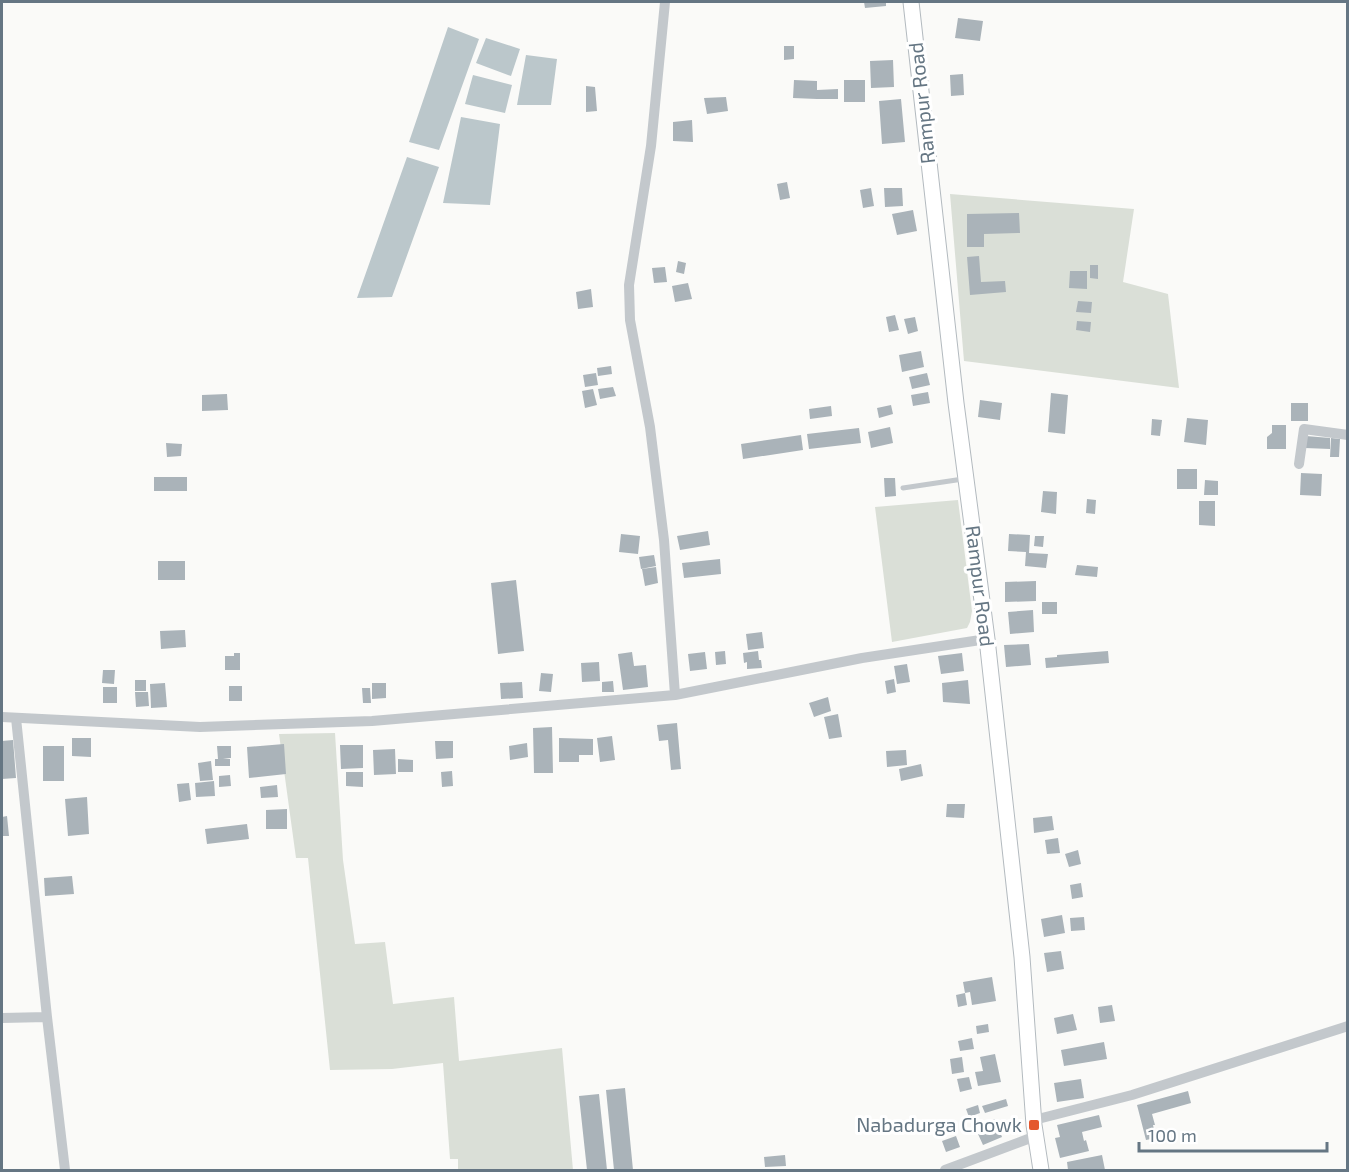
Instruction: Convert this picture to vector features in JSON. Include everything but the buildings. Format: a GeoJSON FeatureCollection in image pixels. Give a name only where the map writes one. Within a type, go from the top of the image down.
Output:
{"type":"FeatureCollection","features":[{"type":"Feature","properties":{"kind":"main road","name":"Rampur Road"},"geometry":{"type":"LineString","coordinates":[[911,2],[965,478],[987,639],[1022,957],[1034,1120],[1041,1170]]}},
{"type":"Feature","properties":{"kind":"street"},"geometry":{"type":"LineString","coordinates":[[665,2],[651,146],[629,285],[630,320],[650,427],[664,540],[675,695]]}},
{"type":"Feature","properties":{"kind":"street"},"geometry":{"type":"LineString","coordinates":[[1299,464],[1304,429],[1347,435]]}},
{"type":"Feature","properties":{"kind":"street"},"geometry":{"type":"LineString","coordinates":[[2,717],[200,727],[361,722],[675,695],[862,658],[987,639]]}},
{"type":"Feature","properties":{"kind":"street"},"geometry":{"type":"LineString","coordinates":[[16,718],[65,1170]]}},
{"type":"Feature","properties":{"kind":"street"},"geometry":{"type":"LineString","coordinates":[[2,1018],[47,1017]]}},
{"type":"Feature","properties":{"kind":"street"},"geometry":{"type":"LineString","coordinates":[[1034,1120],[1132,1095],[1347,1026]]}},
{"type":"Feature","properties":{"kind":"street"},"geometry":{"type":"LineString","coordinates":[[945,1170],[1036,1136]]}},
{"type":"Feature","properties":{"kind":"lane"},"geometry":{"type":"LineString","coordinates":[[903,488],[965,478]]}},
{"type":"Feature","properties":{"kind":"shaded area"},"geometry":{"type":"Polygon","coordinates":[[[448,27],[479,39],[439,150],[409,142],[448,27]]]}},
{"type":"Feature","properties":{"kind":"shaded area"},"geometry":{"type":"Polygon","coordinates":[[[486,38],[520,49],[511,76],[476,63],[486,38]]]}},
{"type":"Feature","properties":{"kind":"shaded area"},"geometry":{"type":"Polygon","coordinates":[[[526,55],[557,59],[551,105],[517,105],[526,55]]]}},
{"type":"Feature","properties":{"kind":"shaded area"},"geometry":{"type":"Polygon","coordinates":[[[473,75],[512,85],[505,113],[465,104],[473,75]]]}},
{"type":"Feature","properties":{"kind":"shaded area"},"geometry":{"type":"Polygon","coordinates":[[[461,117],[500,124],[490,205],[443,203],[461,117]]]}},
{"type":"Feature","properties":{"kind":"shaded area"},"geometry":{"type":"Polygon","coordinates":[[[407,157],[439,167],[392,297],[357,298],[407,157]]]}},
{"type":"Feature","properties":{"kind":"shaded area"},"geometry":{"type":"Polygon","coordinates":[[[950,194],[1134,209],[1123,282],[1168,294],[1179,388],[964,361],[950,194]]]}},
{"type":"Feature","properties":{"kind":"shaded area"},"geometry":{"type":"Polygon","coordinates":[[[958,500],[972,611],[970,622],[967,628],[892,642],[875,507],[958,500]]]}},
{"type":"Feature","properties":{"kind":"shaded area"},"geometry":{"type":"Polygon","coordinates":[[[335,733],[343,860],[355,944],[385,942],[393,1004],[454,997],[459,1061],[562,1048],[573,1170],[458,1170],[458,1159],[450,1159],[443,1063],[392,1069],[330,1070],[308,858],[296,858],[279,734],[335,733]]]}},
{"type":"Feature","properties":{"kind":"place","name":"Nabadurga Chowk"},"geometry":{"type":"Point","coordinates":[1034,1125]}}]}
